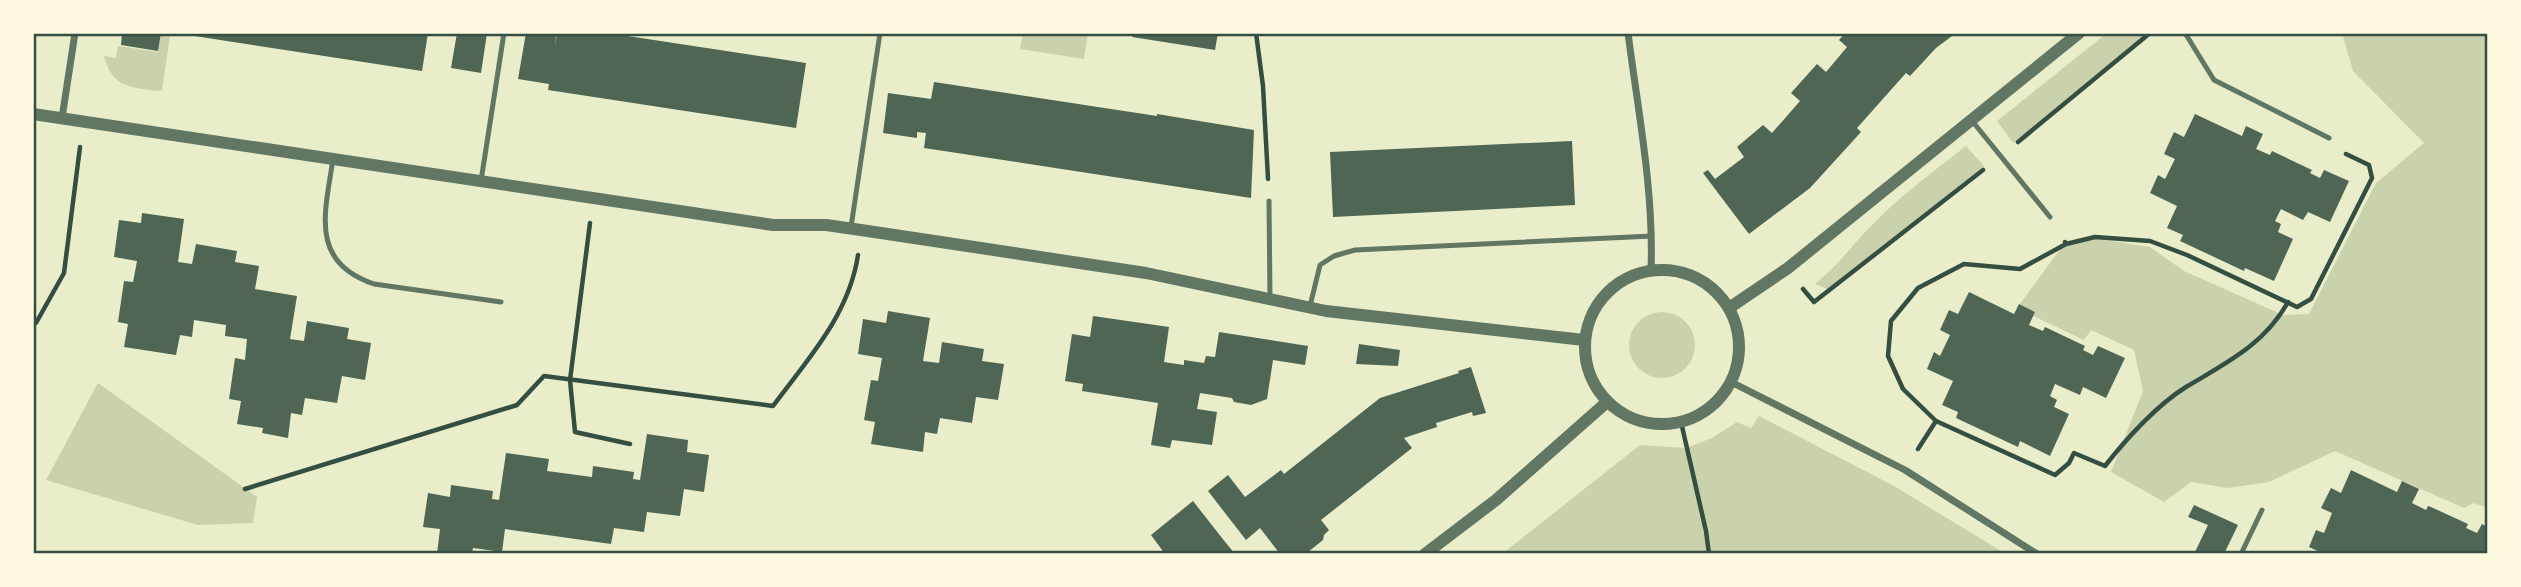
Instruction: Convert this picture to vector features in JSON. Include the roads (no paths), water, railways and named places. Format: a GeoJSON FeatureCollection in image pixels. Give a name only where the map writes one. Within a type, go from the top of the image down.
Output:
{"type":"FeatureCollection","features":[{"type":"Feature","properties":{"kind":"street"},"geometry":{"type":"LineString","coordinates":[[62,118],[75,33]]}},
{"type":"Feature","properties":{"kind":"street"},"geometry":{"type":"LineString","coordinates":[[1628,33],[1652,236],[1651,270]]}},
{"type":"Feature","properties":{"kind":"street"},"geometry":{"type":"LineString","coordinates":[[1729,308],[1788,268],[2079,33]]}},
{"type":"Feature","properties":{"kind":"street"},"geometry":{"type":"LineString","coordinates":[[33,114],[773,225],[826,225],[856,229],[1146,273],[1310,307],[1584,340]]}},
{"type":"Feature","properties":{"kind":"street"},"geometry":{"type":"LineString","coordinates":[[1651,270],[1674,270],[1696,277],[1714,290],[1729,308],[1738,332],[1738,358],[1731,382],[1716,402],[1696,416],[1681,422],[1649,424],[1626,416],[1606,402],[1593,384],[1586,362],[1584,340],[1589,319],[1599,301],[1613,286],[1631,275],[1651,270]]}},
{"type":"Feature","properties":{"kind":"street"},"geometry":{"type":"LineString","coordinates":[[1731,382],[1905,470],[2037,554]]}},
{"type":"Feature","properties":{"kind":"street"},"geometry":{"type":"LineString","coordinates":[[1425,554],[1496,500],[1606,402]]}},
{"type":"Feature","properties":{"kind":"lane"},"geometry":{"type":"LineString","coordinates":[[481,181],[505,33]]}},
{"type":"Feature","properties":{"kind":"lane"},"geometry":{"type":"LineString","coordinates":[[856,229],[880,33]]}},
{"type":"Feature","properties":{"kind":"lane"},"geometry":{"type":"LineString","coordinates":[[2185,33],[2214,80],[2329,138]]}},
{"type":"Feature","properties":{"kind":"lane"},"geometry":{"type":"LineString","coordinates":[[1970,119],[2050,218]]}},
{"type":"Feature","properties":{"kind":"lane"},"geometry":{"type":"LineString","coordinates":[[333,159],[324,217],[328,245],[338,264],[354,277],[374,284],[500,302]]}},
{"type":"Feature","properties":{"kind":"lane"},"geometry":{"type":"LineString","coordinates":[[1269,201],[1270,299]]}},
{"type":"Feature","properties":{"kind":"lane"},"geometry":{"type":"LineString","coordinates":[[1310,307],[1320,265],[1334,256],[1355,250],[1652,236]]}},
{"type":"Feature","properties":{"kind":"lane"},"geometry":{"type":"LineString","coordinates":[[2241,554],[2262,510]]}}]}
